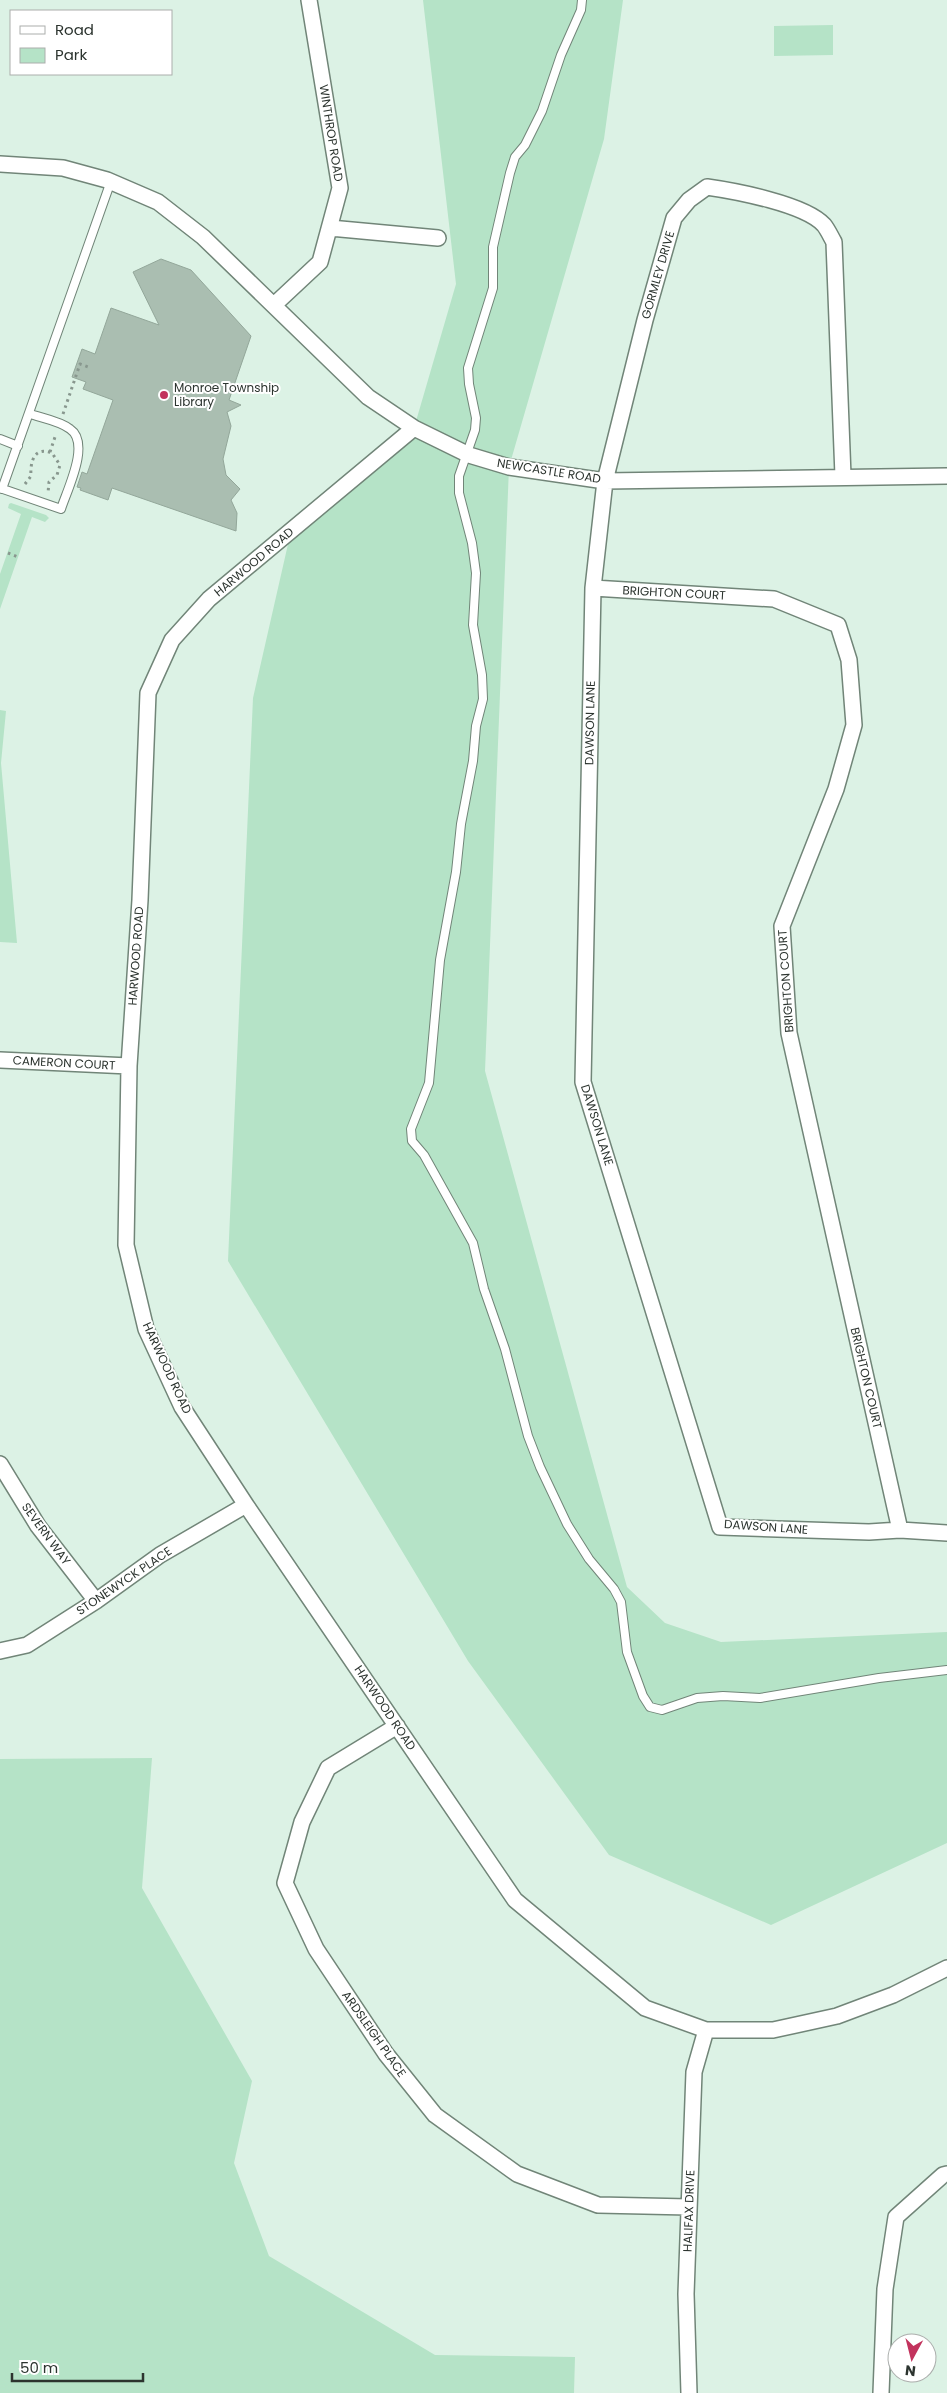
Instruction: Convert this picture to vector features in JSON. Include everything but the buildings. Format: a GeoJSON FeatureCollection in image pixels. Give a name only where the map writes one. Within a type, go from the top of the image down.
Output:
{"type":"FeatureCollection","features":[{"type":"Feature","properties":{"kind":"street","name":"WINTHROP ROAD"},"geometry":{"type":"LineString","coordinates":[[274,305],[320,262],[340,188],[309,0]]}},
{"type":"Feature","properties":{"kind":"street","name":"NEWCASTLE ROAD"},"geometry":{"type":"LineString","coordinates":[[0,164],[63,168],[111,181],[158,202],[203,237],[368,397],[414,428],[467,454],[509,468],[605,481],[843,476],[947,476]]}},
{"type":"Feature","properties":{"kind":"street","name":"GORMLEY DRIVE"},"geometry":{"type":"LineString","coordinates":[[605,481],[645,320],[674,218],[689,200],[707,187],[738,191],[766,198],[805,214],[824,225],[834,242],[843,476]]}},
{"type":"Feature","properties":{"kind":"street"},"geometry":{"type":"LineString","coordinates":[[330,228],[438,238]]}},
{"type":"Feature","properties":{"kind":"street","name":"HARWOOD ROAD"},"geometry":{"type":"LineString","coordinates":[[414,428],[209,599],[172,640],[148,693],[140,900],[129,1066],[126,1244],[146,1329],[182,1406],[246,1505],[515,1900],[645,2008],[706,2030],[773,2030],[837,2016],[893,1994],[947,1968]]}},
{"type":"Feature","properties":{"kind":"street","name":"DAWSON LANE"},"geometry":{"type":"LineString","coordinates":[[605,481],[593,588],[583,1082],[720,1527],[869,1532],[900,1530],[947,1533]]}},
{"type":"Feature","properties":{"kind":"street","name":"BRIGHTON COURT"},"geometry":{"type":"LineString","coordinates":[[593,588],[774,598],[838,625],[849,660],[854,725],[836,789],[782,926],[789,1033],[900,1530]]}},
{"type":"Feature","properties":{"kind":"street","name":"CAMERON COURT"},"geometry":{"type":"LineString","coordinates":[[0,1060],[129,1066]]}},
{"type":"Feature","properties":{"kind":"street","name":"SEVERN WAY"},"geometry":{"type":"LineString","coordinates":[[0,1464],[38,1526],[96,1601]]}},
{"type":"Feature","properties":{"kind":"street","name":"STONEWYCK PLACE"},"geometry":{"type":"LineString","coordinates":[[0,1651],[27,1645],[96,1601],[160,1555],[246,1505]]}},
{"type":"Feature","properties":{"kind":"street","name":"ARDSLEIGH PLACE"},"geometry":{"type":"LineString","coordinates":[[397,1726],[328,1768],[302,1822],[285,1882],[316,1949],[386,2054],[435,2115],[517,2174],[598,2205],[689,2207]]}},
{"type":"Feature","properties":{"kind":"street","name":"HALIFAX DRIVE"},"geometry":{"type":"LineString","coordinates":[[688,2393],[686,2294],[694,2072],[706,2030]]}},
{"type":"Feature","properties":{"kind":"street"},"geometry":{"type":"LineString","coordinates":[[881,2393],[885,2289],[896,2217],[943,2174],[947,2174]]}},
{"type":"Feature","properties":{"kind":"lane"},"geometry":{"type":"LineString","coordinates":[[582,0],[581,10],[562,55],[542,111],[524,145],[515,157],[504,195],[493,247],[493,288],[468,368],[469,384],[476,418],[459,476],[459,492],[472,544],[476,573],[474,625],[482,675],[483,699],[476,726],[473,761],[461,824],[456,872],[440,960],[429,1084],[411,1128],[412,1141],[424,1155],[474,1242],[484,1289],[505,1349],[528,1436],[540,1467],[567,1524],[589,1559],[614,1590],[621,1602],[627,1652],[643,1696],[650,1707],[662,1710],[697,1698],[723,1696],[760,1698],[879,1678],[947,1670]]}},
{"type":"Feature","properties":{"kind":"lane"},"geometry":{"type":"LineString","coordinates":[[30,414],[60,425],[73,432],[78,439],[80,447],[61,509],[1,489],[30,414],[111,181]]}},
{"type":"Feature","properties":{"kind":"lane"},"geometry":{"type":"LineString","coordinates":[[0,439],[18,446]]}},
{"type":"Feature","properties":{"kind":"path"},"geometry":{"type":"LineString","coordinates":[[50,452],[80,364],[91,368]]}},
{"type":"Feature","properties":{"kind":"path"},"geometry":{"type":"LineString","coordinates":[[17,494],[31,476],[30,465],[34,456],[42,451],[50,452],[56,456],[60,465],[57,475],[49,482],[47,504]]}},
{"type":"Feature","properties":{"kind":"path"},"geometry":{"type":"LineString","coordinates":[[8,553],[18,557]]}},
{"type":"Feature","properties":{"kind":"green space"},"geometry":{"type":"Polygon","coordinates":[[[423,0],[623,0],[604,139],[509,467],[485,1071],[627,1587],[665,1623],[721,1642],[947,1632],[947,1843],[771,1925],[609,1855],[468,1661],[228,1261],[253,698],[291,531],[414,428],[456,284],[423,0]]]}},
{"type":"Feature","properties":{"kind":"green space"},"geometry":{"type":"Polygon","coordinates":[[[833,25],[833,55],[774,56],[774,26],[833,25]]]}},
{"type":"Feature","properties":{"kind":"green space"},"geometry":{"type":"Polygon","coordinates":[[[11,503],[46,515],[49,518],[45,522],[32,517],[0,609],[0,574],[21,514],[8,508],[11,503]]]}},
{"type":"Feature","properties":{"kind":"green space"},"geometry":{"type":"Polygon","coordinates":[[[0,710],[6,711],[1,763],[17,943],[0,942],[0,710]]]}},
{"type":"Feature","properties":{"kind":"green space"},"geometry":{"type":"Polygon","coordinates":[[[152,1758],[142,1888],[252,2081],[234,2163],[269,2256],[435,2355],[575,2357],[574,2393],[0,2393],[0,1759],[152,1758]]]}},
{"type":"Feature","properties":{"kind":"place","name":"Monroe Township Library"},"geometry":{"type":"Point","coordinates":[164,395]}}]}
